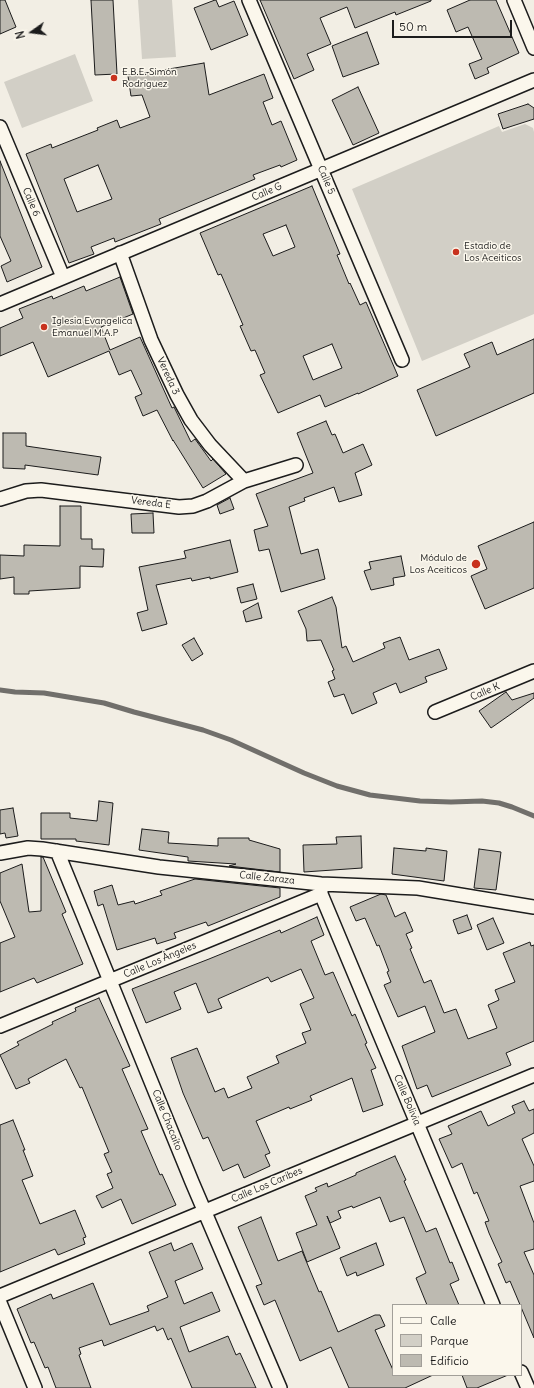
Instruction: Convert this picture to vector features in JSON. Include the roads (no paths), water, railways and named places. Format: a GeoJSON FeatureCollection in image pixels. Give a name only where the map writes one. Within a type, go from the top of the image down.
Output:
{"type":"FeatureCollection","features":[{"type":"Feature","properties":{"kind":"street","name":"Calle 5"},"geometry":{"type":"LineString","coordinates":[[249,0],[402,360]]}},
{"type":"Feature","properties":{"kind":"street"},"geometry":{"type":"LineString","coordinates":[[514,0],[534,48]]}},
{"type":"Feature","properties":{"kind":"street","name":"Calle G"},"geometry":{"type":"LineString","coordinates":[[0,304],[534,80]]}},
{"type":"Feature","properties":{"kind":"street","name":"Calle 6"},"geometry":{"type":"LineString","coordinates":[[0,127],[63,277]]}},
{"type":"Feature","properties":{"kind":"street","name":"Vereda 3"},"geometry":{"type":"LineString","coordinates":[[120,253],[151,340],[177,395],[191,420],[210,445],[244,481]]}},
{"type":"Feature","properties":{"kind":"street","name":"Vereda E"},"geometry":{"type":"LineString","coordinates":[[0,499],[26,491],[41,490],[182,507],[194,506],[207,501],[244,481],[296,465]]}},
{"type":"Feature","properties":{"kind":"street","name":"Calle K"},"geometry":{"type":"LineString","coordinates":[[435,712],[534,671]]}},
{"type":"Feature","properties":{"kind":"street","name":"Calle Zaraza"},"geometry":{"type":"LineString","coordinates":[[0,853],[28,848],[57,851],[159,868],[321,889],[418,888],[534,907]]}},
{"type":"Feature","properties":{"kind":"street","name":"Calle Chacaíto"},"geometry":{"type":"LineString","coordinates":[[57,851],[205,1211],[280,1388]]}},
{"type":"Feature","properties":{"kind":"street","name":"Calle Los Ángeles"},"geometry":{"type":"LineString","coordinates":[[0,1026],[110,981],[321,889]]}},
{"type":"Feature","properties":{"kind":"street","name":"Calle Bolivia"},"geometry":{"type":"LineString","coordinates":[[321,889],[416,1123],[493,1304]]}},
{"type":"Feature","properties":{"kind":"street","name":"Calle Los Caribes"},"geometry":{"type":"LineString","coordinates":[[0,1296],[534,1075]]}},
{"type":"Feature","properties":{"kind":"street"},"geometry":{"type":"LineString","coordinates":[[0,1304],[35,1388]]}},
{"type":"Feature","properties":{"kind":"street"},"geometry":{"type":"LineString","coordinates":[[522,1374],[528,1388]]}},
{"type":"Feature","properties":{"kind":"waterway"},"geometry":{"type":"LineString","coordinates":[[0,690],[44,693],[104,703],[203,730],[231,740],[304,773],[337,786],[370,795],[420,801],[482,801],[499,803],[534,816]]}},
{"type":"Feature","properties":{"kind":"place","name":"E.B.E. Simón Rodríguez"},"geometry":{"type":"Point","coordinates":[114,78]}},
{"type":"Feature","properties":{"kind":"place","name":"Estadio de Los Aceiticos"},"geometry":{"type":"Point","coordinates":[456,252]}},
{"type":"Feature","properties":{"kind":"place","name":"Iglesia Evangelica Emanuel M.A.P"},"geometry":{"type":"Point","coordinates":[44,327]}},
{"type":"Feature","properties":{"kind":"place","name":"Módulo de Los Aceiticos"},"geometry":{"type":"Point","coordinates":[476,564]}}]}
